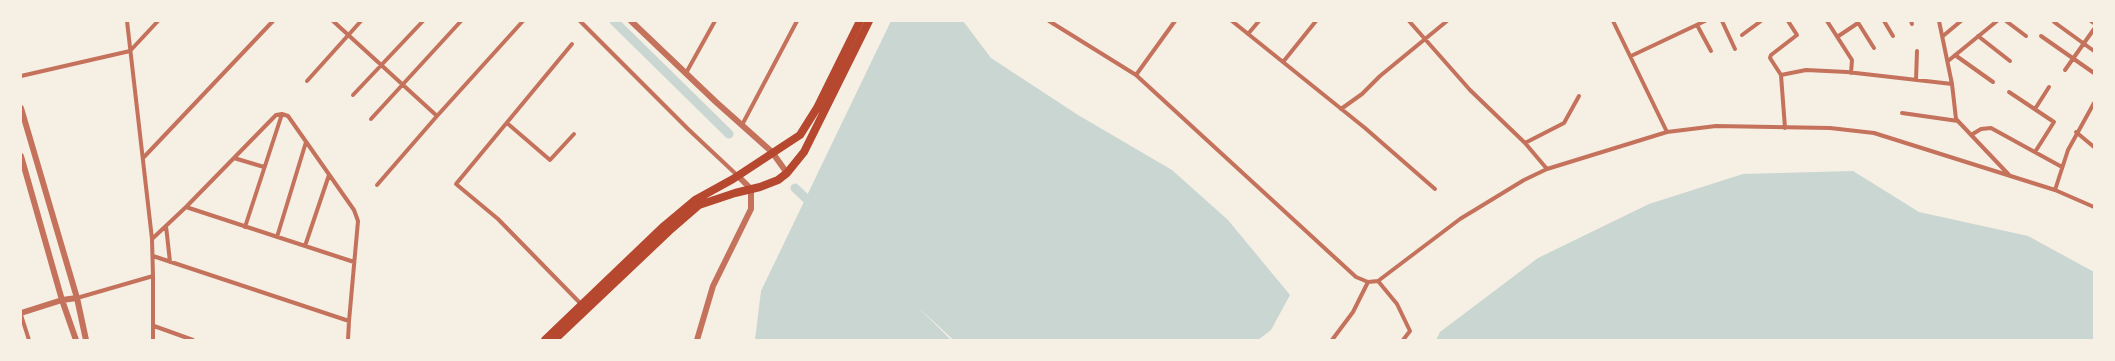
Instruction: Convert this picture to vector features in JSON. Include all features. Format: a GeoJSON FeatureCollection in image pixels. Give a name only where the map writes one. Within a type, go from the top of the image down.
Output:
{"type":"FeatureCollection","features":[{"type":"Feature","properties":{"kind":"main road"},"geometry":{"type":"LineString","coordinates":[[545,340],[581,304],[695,200],[738,176],[772,152],[800,135],[817,108],[860,21]]}},
{"type":"Feature","properties":{"kind":"main road"},"geometry":{"type":"LineString","coordinates":[[554,340],[669,231],[699,205],[751,190],[778,180],[787,173],[804,152],[869,21]]}},
{"type":"Feature","properties":{"kind":"street"},"geometry":{"type":"LineString","coordinates":[[127,21],[144,157],[152,240],[153,340]]}},
{"type":"Feature","properties":{"kind":"street"},"geometry":{"type":"LineString","coordinates":[[21,76],[130,51],[158,21]]}},
{"type":"Feature","properties":{"kind":"street"},"geometry":{"type":"LineString","coordinates":[[144,157],[273,21]]}},
{"type":"Feature","properties":{"kind":"street"},"geometry":{"type":"LineString","coordinates":[[333,21],[437,116]]}},
{"type":"Feature","properties":{"kind":"street"},"geometry":{"type":"LineString","coordinates":[[307,81],[361,21]]}},
{"type":"Feature","properties":{"kind":"street"},"geometry":{"type":"LineString","coordinates":[[353,95],[423,21]]}},
{"type":"Feature","properties":{"kind":"street"},"geometry":{"type":"LineString","coordinates":[[371,119],[461,21]]}},
{"type":"Feature","properties":{"kind":"street"},"geometry":{"type":"LineString","coordinates":[[377,185],[523,21]]}},
{"type":"Feature","properties":{"kind":"street"},"geometry":{"type":"LineString","coordinates":[[580,21],[751,190],[751,209],[713,286],[696,340]]}},
{"type":"Feature","properties":{"kind":"street"},"geometry":{"type":"LineString","coordinates":[[686,73],[715,21]]}},
{"type":"Feature","properties":{"kind":"street"},"geometry":{"type":"LineString","coordinates":[[742,125],[797,21]]}},
{"type":"Feature","properties":{"kind":"street"},"geometry":{"type":"LineString","coordinates":[[1049,21],[1136,75],[1356,277],[1368,282],[1378,281],[1460,219],[1524,180],[1547,169],[1667,132],[1716,126],[1830,128],[1874,133],[2056,190],[2094,207]]}},
{"type":"Feature","properties":{"kind":"street"},"geometry":{"type":"LineString","coordinates":[[1136,75],[1175,21]]}},
{"type":"Feature","properties":{"kind":"street"},"geometry":{"type":"LineString","coordinates":[[1232,21],[1341,109],[1434,189]]}},
{"type":"Feature","properties":{"kind":"street"},"geometry":{"type":"LineString","coordinates":[[1248,34],[1259,21]]}},
{"type":"Feature","properties":{"kind":"street"},"geometry":{"type":"LineString","coordinates":[[1283,62],[1316,21]]}},
{"type":"Feature","properties":{"kind":"street"},"geometry":{"type":"LineString","coordinates":[[1409,21],[1470,90],[1525,144],[1547,169]]}},
{"type":"Feature","properties":{"kind":"street"},"geometry":{"type":"LineString","coordinates":[[1341,109],[1362,94],[1380,76],[1426,40],[1447,21]]}},
{"type":"Feature","properties":{"kind":"street"},"geometry":{"type":"LineString","coordinates":[[1620,21],[1614,22],[1667,132]]}},
{"type":"Feature","properties":{"kind":"street"},"geometry":{"type":"LineString","coordinates":[[1631,56],[1704,21]]}},
{"type":"Feature","properties":{"kind":"street"},"geometry":{"type":"LineString","coordinates":[[1722,21],[1735,49]]}},
{"type":"Feature","properties":{"kind":"street"},"geometry":{"type":"LineString","coordinates":[[1742,35],[1760,21]]}},
{"type":"Feature","properties":{"kind":"street"},"geometry":{"type":"LineString","coordinates":[[1785,128],[1781,74],[1770,58],[1771,55],[1797,35],[1788,21]]}},
{"type":"Feature","properties":{"kind":"street"},"geometry":{"type":"LineString","coordinates":[[1827,21],[1852,60],[1851,73]]}},
{"type":"Feature","properties":{"kind":"street"},"geometry":{"type":"LineString","coordinates":[[1884,21],[1893,36]]}},
{"type":"Feature","properties":{"kind":"street"},"geometry":{"type":"LineString","coordinates":[[1939,21],[1952,84],[1956,119],[2011,176]]}},
{"type":"Feature","properties":{"kind":"street"},"geometry":{"type":"LineString","coordinates":[[1943,36],[1961,21]]}},
{"type":"Feature","properties":{"kind":"street"},"geometry":{"type":"LineString","coordinates":[[1948,61],[1997,21]]}},
{"type":"Feature","properties":{"kind":"street"},"geometry":{"type":"LineString","coordinates":[[2006,21],[2026,36]]}},
{"type":"Feature","properties":{"kind":"street"},"geometry":{"type":"LineString","coordinates":[[635,22],[686,73],[772,152],[787,173]]}},
{"type":"Feature","properties":{"kind":"street"},"geometry":{"type":"LineString","coordinates":[[1837,37],[1858,22],[1874,48]]}},
{"type":"Feature","properties":{"kind":"street"},"geometry":{"type":"LineString","coordinates":[[2054,22],[2094,51]]}},
{"type":"Feature","properties":{"kind":"street"},"geometry":{"type":"LineString","coordinates":[[1697,25],[1711,51]]}},
{"type":"Feature","properties":{"kind":"street"},"geometry":{"type":"LineString","coordinates":[[2065,70],[2094,29]]}},
{"type":"Feature","properties":{"kind":"street"},"geometry":{"type":"LineString","coordinates":[[1978,36],[2010,61]]}},
{"type":"Feature","properties":{"kind":"street"},"geometry":{"type":"LineString","coordinates":[[2041,36],[2094,72]]}},
{"type":"Feature","properties":{"kind":"street"},"geometry":{"type":"LineString","coordinates":[[572,44],[456,184],[498,219],[581,304]]}},
{"type":"Feature","properties":{"kind":"street"},"geometry":{"type":"LineString","coordinates":[[1916,80],[1917,51]]}},
{"type":"Feature","properties":{"kind":"street"},"geometry":{"type":"LineString","coordinates":[[1955,55],[1994,82]]}},
{"type":"Feature","properties":{"kind":"street"},"geometry":{"type":"LineString","coordinates":[[1781,74],[1806,70],[1851,73],[1952,84]]}},
{"type":"Feature","properties":{"kind":"street"},"geometry":{"type":"LineString","coordinates":[[2035,109],[2049,87]]}},
{"type":"Feature","properties":{"kind":"street"},"geometry":{"type":"LineString","coordinates":[[2008,92],[2054,123],[2035,152]]}},
{"type":"Feature","properties":{"kind":"street"},"geometry":{"type":"LineString","coordinates":[[1525,144],[1564,123],[1580,96]]}},
{"type":"Feature","properties":{"kind":"street"},"geometry":{"type":"LineString","coordinates":[[2056,190],[2068,150],[2076,132],[2094,103]]}},
{"type":"Feature","properties":{"kind":"street"},"geometry":{"type":"LineString","coordinates":[[21,108],[77,298],[86,340]]}},
{"type":"Feature","properties":{"kind":"street"},"geometry":{"type":"LineString","coordinates":[[1902,113],[1958,121]]}},
{"type":"Feature","properties":{"kind":"street"},"geometry":{"type":"LineString","coordinates":[[152,240],[276,115],[282,114],[288,116],[354,210],[358,221],[348,340]]}},
{"type":"Feature","properties":{"kind":"street"},"geometry":{"type":"LineString","coordinates":[[245,226],[282,114]]}},
{"type":"Feature","properties":{"kind":"street"},"geometry":{"type":"LineString","coordinates":[[507,123],[550,160],[574,134]]}},
{"type":"Feature","properties":{"kind":"street"},"geometry":{"type":"LineString","coordinates":[[1971,135],[1981,129],[1991,128],[2062,167]]}},
{"type":"Feature","properties":{"kind":"street"},"geometry":{"type":"LineString","coordinates":[[2076,132],[2094,147]]}},
{"type":"Feature","properties":{"kind":"street"},"geometry":{"type":"LineString","coordinates":[[277,237],[306,142]]}},
{"type":"Feature","properties":{"kind":"street"},"geometry":{"type":"LineString","coordinates":[[21,156],[62,300],[76,340]]}},
{"type":"Feature","properties":{"kind":"street"},"geometry":{"type":"LineString","coordinates":[[234,158],[264,167]]}},
{"type":"Feature","properties":{"kind":"street"},"geometry":{"type":"LineString","coordinates":[[305,246],[329,175]]}},
{"type":"Feature","properties":{"kind":"street"},"geometry":{"type":"LineString","coordinates":[[186,207],[354,262]]}},
{"type":"Feature","properties":{"kind":"street"},"geometry":{"type":"LineString","coordinates":[[166,226],[170,262]]}},
{"type":"Feature","properties":{"kind":"street"},"geometry":{"type":"LineString","coordinates":[[153,256],[349,321]]}},
{"type":"Feature","properties":{"kind":"street"},"geometry":{"type":"LineString","coordinates":[[29,340],[21,314],[62,300],[77,298],[153,276]]}},
{"type":"Feature","properties":{"kind":"street"},"geometry":{"type":"LineString","coordinates":[[1378,281],[1397,304],[1410,331],[1402,340]]}},
{"type":"Feature","properties":{"kind":"street"},"geometry":{"type":"LineString","coordinates":[[1332,340],[1353,312],[1368,282]]}},
{"type":"Feature","properties":{"kind":"street"},"geometry":{"type":"LineString","coordinates":[[154,326],[194,340]]}},
{"type":"Feature","properties":{"kind":"shaded area"},"geometry":{"type":"Polygon","coordinates":[[[891,21],[963,21],[991,58],[1078,115],[1172,170],[1228,220],[1290,295],[1271,330],[1258,340],[966,340],[927,304],[921,310],[951,340],[755,340],[761,291],[891,21]]]}},
{"type":"Feature","properties":{"kind":"shaded area"},"geometry":{"type":"Polygon","coordinates":[[[1853,171],[1919,212],[2028,236],[2094,272],[2094,340],[1436,340],[1440,332],[1538,258],[1649,204],[1743,174],[1853,171]]]}},
{"type":"Feature","properties":{"kind":"waterway"},"geometry":{"type":"LineString","coordinates":[[614,21],[729,134]]}},
{"type":"Feature","properties":{"kind":"waterway"},"geometry":{"type":"LineString","coordinates":[[795,188],[813,205]]}},
{"type":"Feature","properties":{"kind":"waterway"},"geometry":{"type":"LineString","coordinates":[[916,299],[960,340]]}}]}
